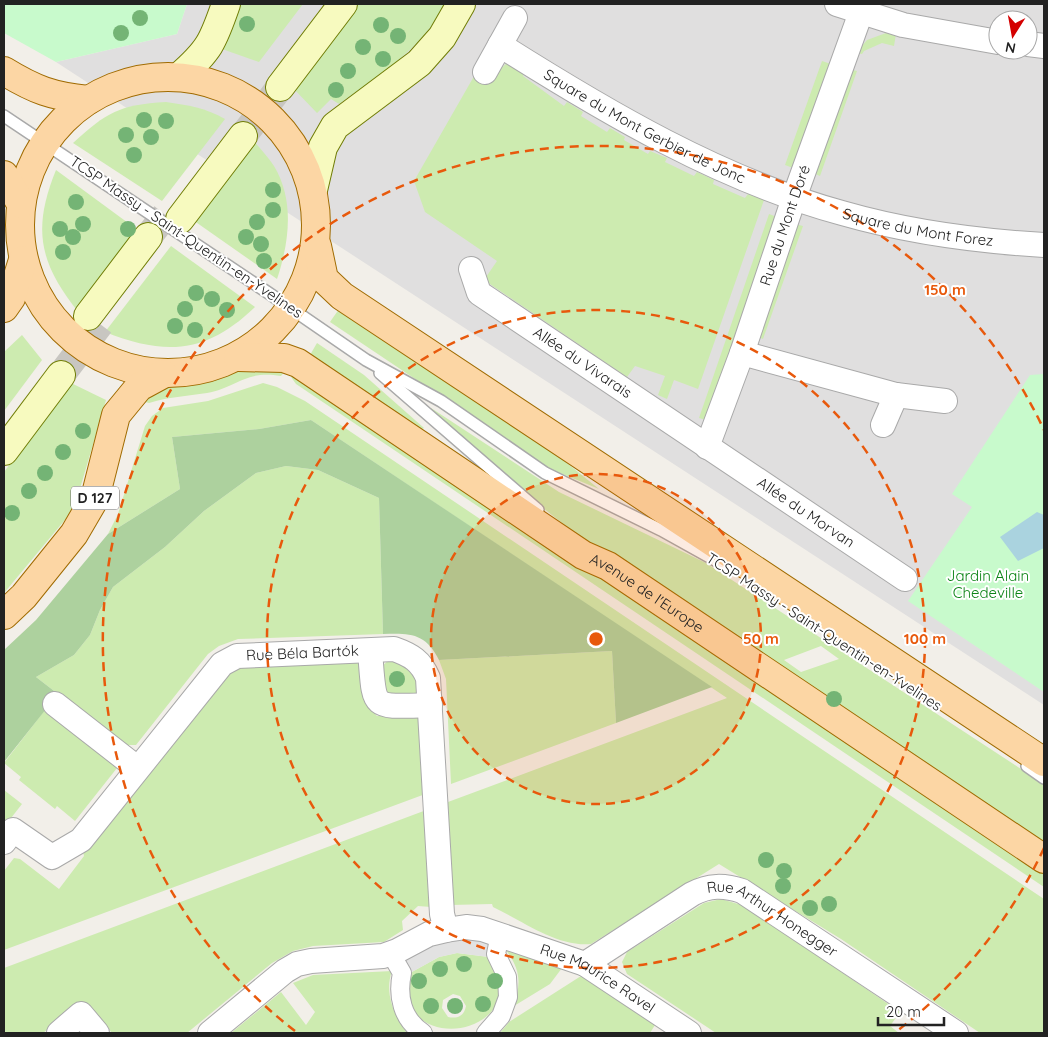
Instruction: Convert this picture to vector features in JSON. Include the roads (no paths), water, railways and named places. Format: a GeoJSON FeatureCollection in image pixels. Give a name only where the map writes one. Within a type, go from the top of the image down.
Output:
{"type":"FeatureCollection","features":[{"type":"Feature","properties":{"kind":"main road"},"geometry":{"type":"LineString","coordinates":[[179,77],[205,54],[213,40],[226,4]]}},
{"type":"Feature","properties":{"kind":"main road"},"geometry":{"type":"LineString","coordinates":[[327,4],[275,83],[343,4]]}},
{"type":"Feature","properties":{"kind":"main road"},"geometry":{"type":"LineString","coordinates":[[313,190],[322,147],[335,126],[419,63],[442,37],[461,4]]}},
{"type":"Feature","properties":{"kind":"main road"},"geometry":{"type":"LineString","coordinates":[[4,71],[32,88],[60,97],[88,100]]}},
{"type":"Feature","properties":{"kind":"main road"},"geometry":{"type":"LineString","coordinates":[[179,77],[205,81],[230,90],[253,104],[274,121],[291,141],[300,157],[313,190],[317,216],[316,244],[308,277],[292,308],[268,336],[238,357],[202,370],[163,374],[131,369],[101,358],[74,340],[51,317],[34,290],[23,260],[19,232],[20,204],[29,172],[44,143],[64,119],[88,100],[116,86],[140,80],[179,77]]}},
{"type":"Feature","properties":{"kind":"main road"},"geometry":{"type":"LineString","coordinates":[[175,213],[238,131]]}},
{"type":"Feature","properties":{"kind":"main road"},"geometry":{"type":"LineString","coordinates":[[4,175],[20,204]]}},
{"type":"Feature","properties":{"kind":"main road"},"geometry":{"type":"LineString","coordinates":[[94,320],[153,242]]}},
{"type":"Feature","properties":{"kind":"main road"},"geometry":{"type":"LineString","coordinates":[[316,244],[324,279],[342,296],[1032,762]]}},
{"type":"Feature","properties":{"kind":"main road"},"geometry":{"type":"LineString","coordinates":[[4,308],[13,292],[23,260]]}},
{"type":"Feature","properties":{"kind":"main road","name":"Avenue de l'Europe"},"geometry":{"type":"LineString","coordinates":[[238,357],[284,358],[298,363],[583,555],[608,566],[1044,859]]}},
{"type":"Feature","properties":{"kind":"main road"},"geometry":{"type":"LineString","coordinates":[[4,426],[55,371],[4,451]]}},
{"type":"Feature","properties":{"kind":"main road","name":"D 127"},"geometry":{"type":"LineString","coordinates":[[4,615],[24,596],[74,534],[95,498],[116,415],[139,387],[163,374]]}},
{"type":"Feature","properties":{"kind":"street"},"geometry":{"type":"LineString","coordinates":[[838,4],[862,8],[903,25],[988,40]]}},
{"type":"Feature","properties":{"kind":"street","name":"Rue du Mont Doré"},"geometry":{"type":"LineString","coordinates":[[707,447],[742,354],[794,198],[862,8]]}},
{"type":"Feature","properties":{"kind":"street"},"geometry":{"type":"LineString","coordinates":[[485,72],[515,18]]}},
{"type":"Feature","properties":{"kind":"street","name":"Square du Mont Gerbier de Jonc"},"geometry":{"type":"LineString","coordinates":[[500,45],[586,99],[665,141],[794,198]]}},
{"type":"Feature","properties":{"kind":"street","name":"Square du Mont Forez"},"geometry":{"type":"LineString","coordinates":[[794,198],[887,224],[966,238],[1044,245]]}},
{"type":"Feature","properties":{"kind":"street","name":"Allée du Vivarais"},"geometry":{"type":"LineString","coordinates":[[471,269],[479,293],[707,447]]}},
{"type":"Feature","properties":{"kind":"street"},"geometry":{"type":"LineString","coordinates":[[742,354],[896,395],[945,401]]}},
{"type":"Feature","properties":{"kind":"street"},"geometry":{"type":"LineString","coordinates":[[883,425],[896,395]]}},
{"type":"Feature","properties":{"kind":"street","name":"Allée du Morvan"},"geometry":{"type":"LineString","coordinates":[[707,447],[905,579]]}},
{"type":"Feature","properties":{"kind":"street","name":"Rue Béla Bartók"},"geometry":{"type":"LineString","coordinates":[[4,842],[13,830],[52,857],[81,840],[222,664],[237,656],[394,649],[411,655],[423,665],[428,678],[442,914],[446,930]]}},
{"type":"Feature","properties":{"kind":"street","name":"Rue Béla Bartók"},"geometry":{"type":"LineString","coordinates":[[370,651],[374,695],[378,703],[387,706],[430,705]]}},
{"type":"Feature","properties":{"kind":"street"},"geometry":{"type":"LineString","coordinates":[[55,704],[138,768]]}},
{"type":"Feature","properties":{"kind":"street","name":"Rue Arthur Honegger"},"geometry":{"type":"LineString","coordinates":[[585,964],[703,888],[729,887],[742,891],[956,1033]]}},
{"type":"Feature","properties":{"kind":"street","name":"Rue Maurice Ravel"},"geometry":{"type":"LineString","coordinates":[[210,1033],[284,972],[297,964],[383,956],[429,934],[466,927],[500,934],[585,964],[689,1033]]}},
{"type":"Feature","properties":{"kind":"street"},"geometry":{"type":"LineString","coordinates":[[486,1033],[501,1016],[508,997],[507,977],[496,954],[500,934]]}},
{"type":"Feature","properties":{"kind":"street"},"geometry":{"type":"LineString","coordinates":[[390,954],[402,973],[400,984],[402,1006],[412,1024],[423,1033]]}},
{"type":"Feature","properties":{"kind":"street"},"geometry":{"type":"LineString","coordinates":[[59,1033],[81,1014],[97,1033]]}},
{"type":"Feature","properties":{"kind":"lane","name":"TCSP Massy - Saint-Quentin-en-Yvelines"},"geometry":{"type":"LineString","coordinates":[[4,116],[292,308],[366,360],[540,512],[589,546],[608,566]]}},
{"type":"Feature","properties":{"kind":"lane","name":"TCSP Massy - Saint-Quentin-en-Yvelines"},"geometry":{"type":"LineString","coordinates":[[366,360],[441,401],[545,472],[661,530],[734,570],[848,647]]}},
{"type":"Feature","properties":{"kind":"lane"},"geometry":{"type":"LineString","coordinates":[[1032,762],[1044,778]]}},
{"type":"Feature","properties":{"kind":"water"},"geometry":{"type":"Polygon","coordinates":[[[1037,512],[1044,515],[1044,548],[1018,561],[1000,537],[1037,512]]]}},
{"type":"Feature","properties":{"kind":"tunnel"},"geometry":{"type":"LineString","coordinates":[[243,136],[280,87]]}},
{"type":"Feature","properties":{"kind":"tunnel"},"geometry":{"type":"LineString","coordinates":[[148,237],[171,208]]}},
{"type":"Feature","properties":{"kind":"tunnel"},"geometry":{"type":"LineString","coordinates":[[61,375],[100,324]]}},
{"type":"Feature","properties":{"kind":"park label","name":"Jardin Alain Chedeville"},"geometry":{"type":"Point","coordinates":[988,584]}}]}
